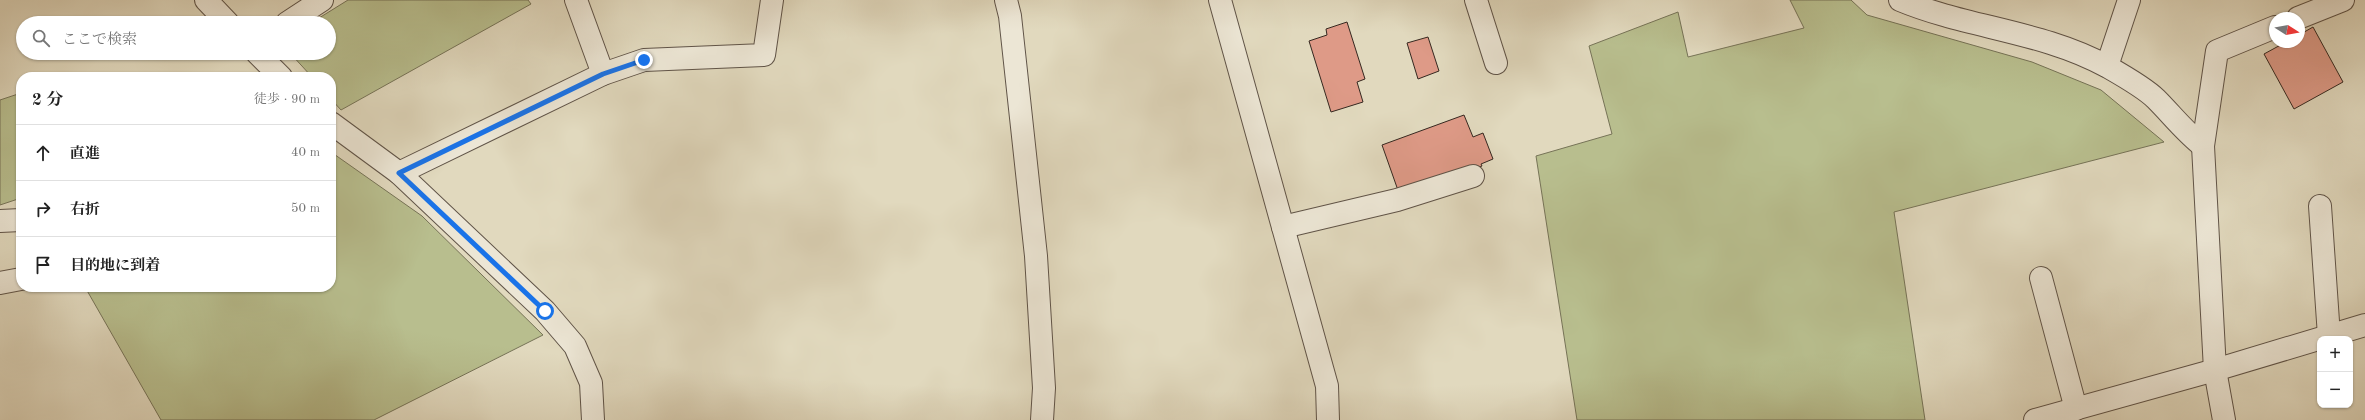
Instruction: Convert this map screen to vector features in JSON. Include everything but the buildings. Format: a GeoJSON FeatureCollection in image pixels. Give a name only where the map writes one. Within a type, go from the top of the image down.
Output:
{"type":"FeatureCollection","features":[{"type":"Feature","properties":{"kind":"street"},"geometry":{"type":"LineString","coordinates":[[206,0],[221,16]]}},
{"type":"Feature","properties":{"kind":"street"},"geometry":{"type":"LineString","coordinates":[[297,16],[322,0]]}},
{"type":"Feature","properties":{"kind":"street"},"geometry":{"type":"LineString","coordinates":[[576,0],[603,74]]}},
{"type":"Feature","properties":{"kind":"street"},"geometry":{"type":"LineString","coordinates":[[399,173],[603,74],[644,60],[764,55],[772,0]]}},
{"type":"Feature","properties":{"kind":"street"},"geometry":{"type":"LineString","coordinates":[[1006,0],[1010,16],[1036,256],[1044,388],[1042,420]]}},
{"type":"Feature","properties":{"kind":"street"},"geometry":{"type":"LineString","coordinates":[[1220,0],[1327,386],[1328,420]]}},
{"type":"Feature","properties":{"kind":"street"},"geometry":{"type":"LineString","coordinates":[[1476,0],[1496,63]]}},
{"type":"Feature","properties":{"kind":"street"},"geometry":{"type":"LineString","coordinates":[[1900,0],[1924,10],[2045,40],[2107,66],[2155,97],[2184,131],[2203,146]]}},
{"type":"Feature","properties":{"kind":"street"},"geometry":{"type":"LineString","coordinates":[[2107,66],[2129,0]]}},
{"type":"Feature","properties":{"kind":"street"},"geometry":{"type":"LineString","coordinates":[[2305,15],[2343,0]]}},
{"type":"Feature","properties":{"kind":"street"},"geometry":{"type":"LineString","coordinates":[[2224,420],[2215,370],[2203,146],[2217,51],[2269,29]]}},
{"type":"Feature","properties":{"kind":"street"},"geometry":{"type":"LineString","coordinates":[[264,60],[276,72]]}},
{"type":"Feature","properties":{"kind":"street"},"geometry":{"type":"LineString","coordinates":[[336,127],[399,173],[545,311],[575,346],[592,383],[592,420]]}},
{"type":"Feature","properties":{"kind":"street"},"geometry":{"type":"LineString","coordinates":[[1283,226],[1397,200],[1473,176]]}},
{"type":"Feature","properties":{"kind":"street"},"geometry":{"type":"LineString","coordinates":[[2320,206],[2329,336],[2365,325]]}},
{"type":"Feature","properties":{"kind":"street"},"geometry":{"type":"LineString","coordinates":[[0,222],[16,220]]}},
{"type":"Feature","properties":{"kind":"street"},"geometry":{"type":"LineString","coordinates":[[2041,278],[2076,409]]}},
{"type":"Feature","properties":{"kind":"street"},"geometry":{"type":"LineString","coordinates":[[0,283],[16,280]]}},
{"type":"Feature","properties":{"kind":"street"},"geometry":{"type":"LineString","coordinates":[[2035,420],[2215,370],[2317,340]]}},
{"type":"Feature","properties":{"kind":"green space"},"geometry":{"type":"Polygon","coordinates":[[[348,0],[528,0],[531,4],[341,110],[336,104],[336,72],[307,72],[296,60],[336,60],[336,16],[322,16],[348,0]]]}},
{"type":"Feature","properties":{"kind":"green space"},"geometry":{"type":"Polygon","coordinates":[[[1790,0],[1851,0],[1867,15],[2032,62],[2101,90],[2164,142],[1894,212],[1925,420],[1577,420],[1536,156],[1612,134],[1589,46],[1678,12],[1688,57],[1804,28],[1790,0]]]}},
{"type":"Feature","properties":{"kind":"green space"},"geometry":{"type":"Polygon","coordinates":[[[16,95],[16,200],[0,205],[0,100],[16,95]]]}},
{"type":"Feature","properties":{"kind":"green space"},"geometry":{"type":"Polygon","coordinates":[[[336,156],[422,216],[543,335],[374,420],[161,420],[88,292],[336,292],[336,156]]]}},
{"type":"Feature","properties":{"kind":"route"},"geometry":{"type":"LineString","coordinates":[[545,311],[399,173],[603,74],[644,60]]}}]}
